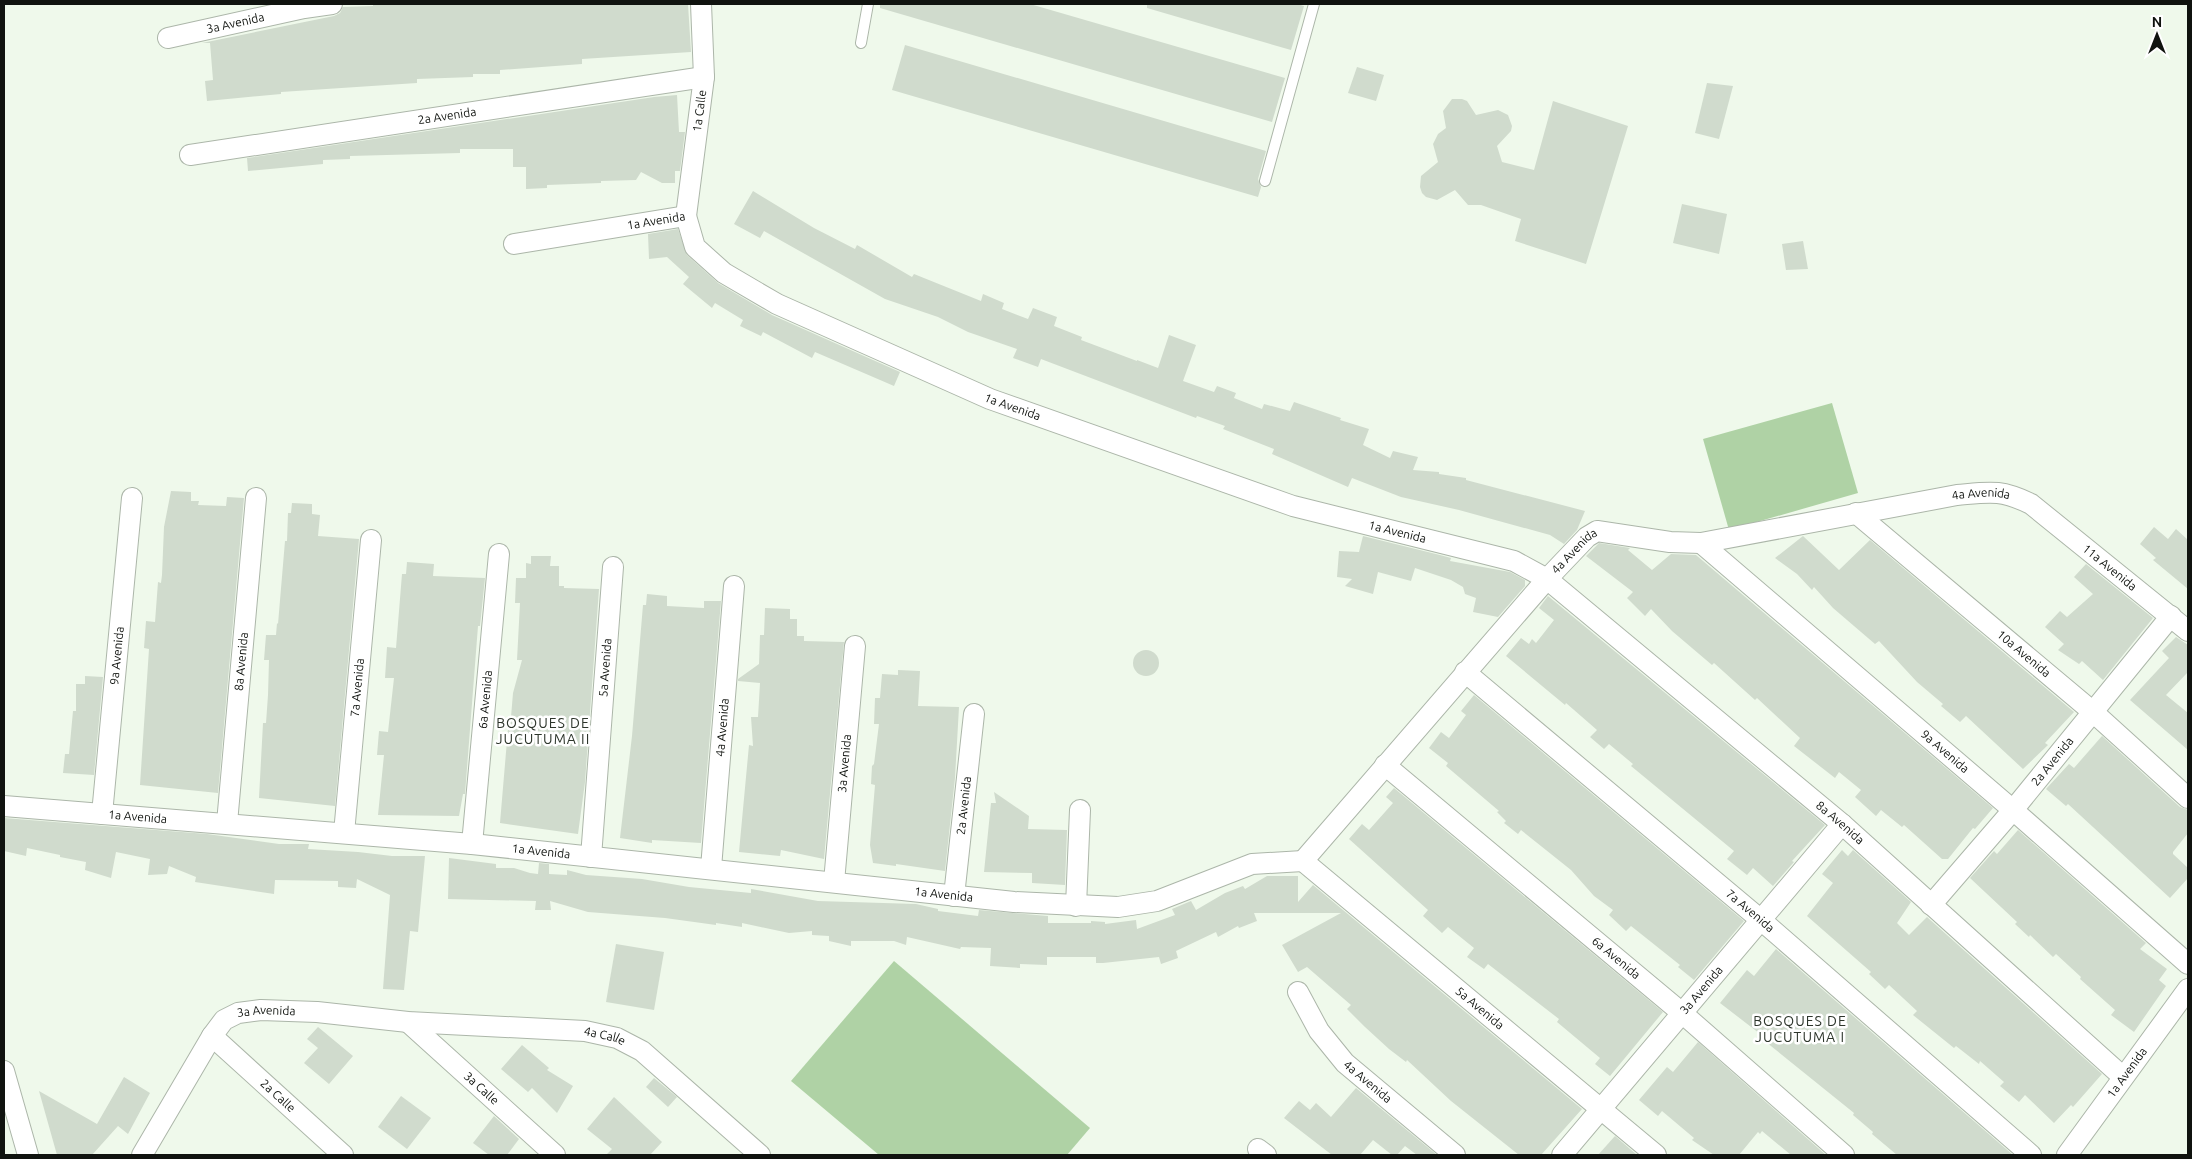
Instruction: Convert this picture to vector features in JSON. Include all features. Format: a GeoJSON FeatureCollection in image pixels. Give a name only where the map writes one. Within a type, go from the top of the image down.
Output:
{"type":"FeatureCollection","features":[{"type":"Feature","properties":{"kind":"street","name":"3a Avenida"},"geometry":{"type":"LineString","coordinates":[[168,38],[304,8],[332,4]]}},
{"type":"Feature","properties":{"kind":"street","name":"1a Calle"},"geometry":{"type":"LineString","coordinates":[[686,216],[704,77],[701,4]]}},
{"type":"Feature","properties":{"kind":"street","name":"2a Avenida"},"geometry":{"type":"LineString","coordinates":[[190,155],[704,77]]}},
{"type":"Feature","properties":{"kind":"street","name":"1a Avenida"},"geometry":{"type":"LineString","coordinates":[[514,244],[686,216],[695,247],[724,273],[776,304],[990,399],[1293,506],[1514,561],[1547,579]]}},
{"type":"Feature","properties":{"kind":"street","name":"4a Avenida"},"geometry":{"type":"LineString","coordinates":[[1303,861],[1547,579],[1587,537],[1597,531],[1670,542],[1701,543],[1957,495],[1989,492],[2010,494],[2031,504]]}},
{"type":"Feature","properties":{"kind":"street","name":"9a Avenida"},"geometry":{"type":"LineString","coordinates":[[102,814],[132,498]]}},
{"type":"Feature","properties":{"kind":"street","name":"8a Avenida"},"geometry":{"type":"LineString","coordinates":[[227,823],[256,498]]}},
{"type":"Feature","properties":{"kind":"street","name":"11a Avenida"},"geometry":{"type":"LineString","coordinates":[[2031,504],[2188,631]]}},
{"type":"Feature","properties":{"kind":"street","name":"10a Avenida"},"geometry":{"type":"LineString","coordinates":[[1856,513],[2092,712],[2188,798]]}},
{"type":"Feature","properties":{"kind":"street","name":"7a Avenida"},"geometry":{"type":"LineString","coordinates":[[344,833],[371,540]]}},
{"type":"Feature","properties":{"kind":"street","name":"9a Avenida"},"geometry":{"type":"LineString","coordinates":[[1701,543],[2013,810],[2188,964]]}},
{"type":"Feature","properties":{"kind":"street","name":"6a Avenida"},"geometry":{"type":"LineString","coordinates":[[472,844],[499,554]]}},
{"type":"Feature","properties":{"kind":"street","name":"5a Avenida"},"geometry":{"type":"LineString","coordinates":[[591,857],[613,567]]}},
{"type":"Feature","properties":{"kind":"street","name":"8a Avenida"},"geometry":{"type":"LineString","coordinates":[[1547,579],[1842,824],[2123,1077]]}},
{"type":"Feature","properties":{"kind":"street","name":"4a Avenida"},"geometry":{"type":"LineString","coordinates":[[711,868],[734,586]]}},
{"type":"Feature","properties":{"kind":"street","name":"2a Avenida"},"geometry":{"type":"LineString","coordinates":[[1931,905],[2013,810],[2171,616]]}},
{"type":"Feature","properties":{"kind":"street","name":"3a Avenida"},"geometry":{"type":"LineString","coordinates":[[834,882],[855,646]]}},
{"type":"Feature","properties":{"kind":"street","name":"7a Avenida"},"geometry":{"type":"LineString","coordinates":[[1465,672],[1761,920],[2031,1155]]}},
{"type":"Feature","properties":{"kind":"street","name":"2a Avenida"},"geometry":{"type":"LineString","coordinates":[[954,896],[974,714]]}},
{"type":"Feature","properties":{"kind":"street","name":"6a Avenida"},"geometry":{"type":"LineString","coordinates":[[1385,765],[1682,1013],[1844,1155]]}},
{"type":"Feature","properties":{"kind":"street","name":"1a Avenida"},"geometry":{"type":"LineString","coordinates":[[4,806],[472,844],[711,868],[954,896],[1076,906],[1118,907],[1157,901],[1252,864],[1303,861]]}},
{"type":"Feature","properties":{"kind":"street"},"geometry":{"type":"LineString","coordinates":[[1076,906],[1080,810]]}},
{"type":"Feature","properties":{"kind":"street","name":"3a Avenida"},"geometry":{"type":"LineString","coordinates":[[1562,1155],[1842,824]]}},
{"type":"Feature","properties":{"kind":"street","name":"5a Avenida"},"geometry":{"type":"LineString","coordinates":[[1303,861],[1656,1155]]}},
{"type":"Feature","properties":{"kind":"street","name":"1a Avenida"},"geometry":{"type":"LineString","coordinates":[[2067,1155],[2188,989]]}},
{"type":"Feature","properties":{"kind":"street","name":"4a Avenida"},"geometry":{"type":"LineString","coordinates":[[1298,992],[1319,1031],[1345,1063],[1455,1155]]}},
{"type":"Feature","properties":{"kind":"street","name":"3a Avenida"},"geometry":{"type":"LineString","coordinates":[[142,1155],[212,1036],[224,1020],[238,1013],[261,1010],[317,1012],[408,1022]]}},
{"type":"Feature","properties":{"kind":"street","name":"3a Calle"},"geometry":{"type":"LineString","coordinates":[[408,1022],[555,1155]]}},
{"type":"Feature","properties":{"kind":"street","name":"4a Calle"},"geometry":{"type":"LineString","coordinates":[[408,1022],[585,1031],[617,1038],[642,1051],[760,1155]]}},
{"type":"Feature","properties":{"kind":"street","name":"2a Calle"},"geometry":{"type":"LineString","coordinates":[[212,1036],[343,1155]]}},
{"type":"Feature","properties":{"kind":"street"},"geometry":{"type":"LineString","coordinates":[[4,1071],[25,1154]]}},
{"type":"Feature","properties":{"kind":"lane"},"geometry":{"type":"LineString","coordinates":[[861,43],[868,4]]}},
{"type":"Feature","properties":{"kind":"lane"},"geometry":{"type":"LineString","coordinates":[[1265,181],[1314,4]]}},
{"type":"Feature","properties":{"kind":"green space"},"geometry":{"type":"Polygon","coordinates":[[[1832,403],[1858,493],[1729,530],[1703,439],[1832,403]]]}},
{"type":"Feature","properties":{"kind":"green space"},"geometry":{"type":"Polygon","coordinates":[[[894,961],[1090,1128],[1067,1155],[879,1155],[791,1081],[894,961]]]}},
{"type":"Feature","properties":{"kind":"building"},"geometry":{"type":"Polygon","coordinates":[[[373,4],[688,4],[691,52],[582,59],[582,64],[500,70],[500,74],[473,74],[473,77],[417,79],[417,83],[281,92],[281,94],[207,101],[205,81],[213,80],[210,43],[202,43],[334,16],[340,13],[343,7],[373,6],[373,4]]]}},
{"type":"Feature","properties":{"kind":"building"},"geometry":{"type":"Polygon","coordinates":[[[880,4],[1030,4],[1285,78],[1272,122],[880,8],[880,4]]]}},
{"type":"Feature","properties":{"kind":"building"},"geometry":{"type":"Polygon","coordinates":[[[1147,4],[1297,4],[1304,6],[1291,50],[1147,8],[1147,4]]]}},
{"type":"Feature","properties":{"kind":"building"},"geometry":{"type":"Polygon","coordinates":[[[905,45],[1266,151],[1258,179],[1261,187],[1258,197],[892,90],[905,45]]]}},
{"type":"Feature","properties":{"kind":"building"},"geometry":{"type":"Polygon","coordinates":[[[1357,67],[1384,75],[1376,101],[1348,93],[1357,67]]]}},
{"type":"Feature","properties":{"kind":"building"},"geometry":{"type":"Polygon","coordinates":[[[1707,83],[1733,86],[1719,139],[1695,133],[1707,83]]]}},
{"type":"Feature","properties":{"kind":"building"},"geometry":{"type":"Polygon","coordinates":[[[677,95],[679,132],[685,132],[680,171],[675,171],[675,183],[662,183],[641,172],[636,180],[547,185],[547,188],[526,189],[526,167],[513,167],[513,149],[460,149],[460,153],[350,156],[350,159],[323,160],[323,164],[248,171],[247,158],[677,95]]]}},
{"type":"Feature","properties":{"kind":"building"},"geometry":{"type":"Polygon","coordinates":[[[1452,99],[1467,101],[1476,115],[1498,110],[1508,115],[1512,126],[1511,131],[1497,146],[1502,162],[1534,170],[1553,101],[1628,126],[1586,264],[1515,241],[1521,219],[1481,205],[1468,205],[1455,190],[1437,200],[1426,197],[1422,193],[1420,187],[1421,176],[1438,162],[1433,144],[1438,134],[1446,128],[1443,111],[1452,99]]]}},
{"type":"Feature","properties":{"kind":"building"},"geometry":{"type":"Polygon","coordinates":[[[753,191],[814,228],[855,249],[857,245],[912,277],[914,274],[981,301],[983,294],[1004,303],[1002,309],[1028,319],[1033,308],[1057,317],[1054,326],[1082,337],[1081,340],[1137,361],[1158,368],[1169,335],[1196,345],[1183,381],[1214,392],[1217,386],[1236,393],[1234,398],[1262,409],[1264,404],[1290,411],[1294,402],[1341,418],[1340,420],[1369,429],[1363,445],[1390,458],[1393,451],[1418,457],[1413,470],[1439,472],[1439,474],[1466,478],[1466,480],[1585,511],[1577,530],[1564,544],[1550,535],[1459,510],[1401,497],[1352,478],[1348,487],[1272,454],[1274,449],[1223,429],[1225,426],[1197,416],[1196,418],[1041,359],[1038,367],[1013,358],[1017,349],[968,332],[938,317],[885,299],[764,231],[760,238],[734,224],[753,191]]]}},
{"type":"Feature","properties":{"kind":"building"},"geometry":{"type":"Polygon","coordinates":[[[1682,204],[1727,214],[1719,254],[1673,243],[1682,204]]]}},
{"type":"Feature","properties":{"kind":"building"},"geometry":{"type":"Polygon","coordinates":[[[678,229],[687,255],[718,283],[772,315],[900,372],[894,386],[815,352],[812,358],[763,332],[761,336],[740,326],[743,320],[715,303],[712,308],[683,284],[689,277],[667,257],[649,259],[648,234],[678,229]]]}},
{"type":"Feature","properties":{"kind":"building"},"geometry":{"type":"Polygon","coordinates":[[[1803,241],[1808,269],[1786,270],[1782,244],[1803,241]]]}},
{"type":"Feature","properties":{"kind":"building"},"geometry":{"type":"Polygon","coordinates":[[[171,491],[191,492],[191,501],[199,501],[198,505],[226,506],[227,497],[244,498],[218,793],[140,785],[149,649],[144,648],[146,621],[155,622],[158,582],[161,583],[162,575],[164,527],[171,491]]]}},
{"type":"Feature","properties":{"kind":"building"},"geometry":{"type":"Polygon","coordinates":[[[292,503],[312,504],[312,514],[320,515],[318,536],[359,539],[335,806],[259,798],[263,723],[266,723],[268,695],[269,660],[264,660],[266,635],[276,635],[285,541],[287,541],[288,513],[291,513],[292,503]]]}},
{"type":"Feature","properties":{"kind":"building"},"geometry":{"type":"Polygon","coordinates":[[[2154,527],[2168,539],[2176,529],[2188,540],[2188,589],[2153,560],[2156,558],[2140,544],[2154,527]]]}},
{"type":"Feature","properties":{"kind":"building"},"geometry":{"type":"Polygon","coordinates":[[[1363,536],[1451,558],[1450,561],[1510,572],[1525,580],[1525,586],[1498,617],[1473,612],[1476,598],[1465,594],[1463,587],[1451,580],[1415,568],[1411,581],[1378,572],[1373,594],[1345,586],[1352,579],[1337,577],[1339,551],[1359,552],[1363,536]]]}},
{"type":"Feature","properties":{"kind":"building"},"geometry":{"type":"Polygon","coordinates":[[[1803,536],[1839,570],[1870,540],[2074,712],[2045,743],[2048,745],[2023,769],[1966,716],[1960,722],[1941,706],[1943,704],[1917,682],[1879,641],[1875,644],[1833,608],[1814,587],[1812,590],[1797,574],[1775,558],[1803,536]]]}},
{"type":"Feature","properties":{"kind":"building"},"geometry":{"type":"Polygon","coordinates":[[[1599,543],[1630,548],[1628,550],[1652,570],[1671,554],[1696,555],[1993,808],[1975,829],[1973,828],[1948,859],[1942,859],[1904,825],[1902,827],[1881,810],[1876,816],[1855,797],[1861,790],[1839,772],[1835,778],[1794,746],[1800,738],[1757,698],[1755,700],[1714,663],[1712,665],[1672,631],[1651,609],[1645,616],[1627,598],[1633,592],[1586,556],[1599,543]]]}},
{"type":"Feature","properties":{"kind":"building"},"geometry":{"type":"Polygon","coordinates":[[[531,556],[551,556],[550,566],[559,566],[559,586],[564,586],[564,588],[599,589],[585,782],[578,834],[500,823],[509,717],[511,717],[513,693],[522,660],[517,660],[520,603],[515,603],[516,578],[526,578],[526,563],[531,564],[531,556]]]}},
{"type":"Feature","properties":{"kind":"building"},"geometry":{"type":"Polygon","coordinates":[[[407,562],[434,564],[433,576],[485,578],[480,626],[478,626],[465,794],[463,794],[459,816],[378,815],[384,755],[377,755],[379,731],[388,732],[394,678],[385,678],[387,647],[396,648],[402,574],[406,574],[407,562]]]}},
{"type":"Feature","properties":{"kind":"building"},"geometry":{"type":"Polygon","coordinates":[[[2086,564],[2153,618],[2103,680],[2082,661],[2079,664],[2058,650],[2064,644],[2045,627],[2060,611],[2067,617],[2093,594],[2074,577],[2086,564]]]}},
{"type":"Feature","properties":{"kind":"building"},"geometry":{"type":"Polygon","coordinates":[[[647,594],[667,596],[667,606],[704,608],[704,601],[721,601],[701,843],[652,840],[652,843],[620,838],[632,736],[643,605],[646,605],[647,594]]]}},
{"type":"Feature","properties":{"kind":"building"},"geometry":{"type":"Polygon","coordinates":[[[1548,596],[1825,825],[1792,861],[1794,862],[1773,886],[1753,868],[1747,875],[1727,859],[1734,851],[1631,766],[1633,764],[1609,744],[1604,749],[1590,737],[1597,730],[1506,656],[1521,638],[1529,644],[1532,639],[1536,643],[1554,620],[1539,608],[1548,596]]]}},
{"type":"Feature","properties":{"kind":"building"},"geometry":{"type":"Polygon","coordinates":[[[765,608],[790,609],[790,619],[797,619],[797,636],[804,636],[804,641],[844,642],[824,859],[781,850],[780,856],[739,852],[749,745],[753,746],[751,717],[758,717],[760,683],[738,681],[738,679],[759,664],[760,635],[764,635],[765,608]]]}},
{"type":"Feature","properties":{"kind":"building"},"geometry":{"type":"Polygon","coordinates":[[[2176,637],[2188,645],[2188,672],[2166,695],[2188,713],[2188,750],[2130,700],[2169,658],[2162,651],[2176,637]]]}},
{"type":"Feature","properties":{"kind":"building"},"geometry":{"type":"Polygon","coordinates":[[[1146,650],[1155,654],[1159,663],[1155,672],[1146,676],[1137,672],[1133,663],[1137,654],[1146,650]]]}},
{"type":"Feature","properties":{"kind":"building"},"geometry":{"type":"Polygon","coordinates":[[[898,670],[920,671],[918,706],[959,707],[955,778],[945,871],[896,864],[896,866],[873,863],[870,845],[875,785],[871,784],[879,724],[874,724],[875,698],[880,698],[882,674],[898,675],[898,670]]]}},
{"type":"Feature","properties":{"kind":"building"},"geometry":{"type":"Polygon","coordinates":[[[85,676],[103,677],[94,775],[63,773],[65,754],[69,754],[73,711],[76,711],[76,684],[85,684],[85,676]]]}},
{"type":"Feature","properties":{"kind":"building"},"geometry":{"type":"Polygon","coordinates":[[[1474,695],[1744,921],[1694,980],[1678,967],[1680,965],[1631,926],[1626,931],[1609,915],[1613,910],[1594,896],[1571,870],[1521,830],[1518,834],[1504,823],[1506,821],[1497,812],[1499,811],[1446,766],[1448,763],[1429,748],[1441,732],[1449,738],[1466,715],[1461,711],[1474,695]]]}},
{"type":"Feature","properties":{"kind":"building"},"geometry":{"type":"Polygon","coordinates":[[[2102,736],[2180,807],[2188,810],[2188,833],[2173,854],[2188,868],[2188,878],[2170,898],[2068,804],[2066,806],[2046,789],[2069,764],[2074,768],[2102,736]]]}},
{"type":"Feature","properties":{"kind":"building"},"geometry":{"type":"Polygon","coordinates":[[[1394,788],[1663,1012],[1610,1076],[1595,1064],[1600,1058],[1557,1022],[1559,1019],[1488,964],[1484,969],[1467,957],[1474,948],[1448,927],[1442,933],[1423,916],[1428,910],[1349,839],[1362,824],[1369,830],[1393,803],[1386,797],[1394,788]]]}},
{"type":"Feature","properties":{"kind":"building"},"geometry":{"type":"Polygon","coordinates":[[[994,792],[1029,816],[1028,829],[1067,830],[1065,885],[1032,883],[1032,873],[984,872],[991,803],[996,803],[994,792]]]}},
{"type":"Feature","properties":{"kind":"building"},"geometry":{"type":"Polygon","coordinates":[[[4,818],[207,834],[279,844],[309,844],[308,849],[392,856],[425,856],[418,932],[410,931],[404,990],[383,989],[390,895],[357,879],[356,888],[338,887],[338,881],[275,880],[274,894],[195,882],[196,877],[169,866],[167,874],[148,875],[150,859],[116,852],[111,878],[85,870],[86,862],[60,857],[60,855],[27,848],[26,856],[4,851],[4,818]]]}},
{"type":"Feature","properties":{"kind":"building"},"geometry":{"type":"Polygon","coordinates":[[[2018,830],[2146,943],[2140,949],[2167,969],[2159,980],[2166,986],[2134,1032],[2111,1015],[2115,1010],[2080,979],[2081,977],[2056,954],[2053,957],[2030,935],[2029,937],[2015,924],[2017,922],[1970,878],[1994,851],[1997,854],[2018,830]]]}},
{"type":"Feature","properties":{"kind":"building"},"geometry":{"type":"Polygon","coordinates":[[[1842,850],[1848,856],[1853,850],[1911,902],[1897,923],[1909,935],[1927,917],[2102,1074],[2073,1107],[2071,1105],[2054,1123],[2025,1095],[2019,1102],[2000,1086],[2004,1082],[1980,1061],[1979,1064],[1956,1046],[1954,1048],[1913,1015],[1917,1011],[1889,985],[1885,989],[1869,974],[1871,972],[1807,916],[1833,883],[1822,874],[1842,850]]]}},
{"type":"Feature","properties":{"kind":"building"},"geometry":{"type":"Polygon","coordinates":[[[449,858],[496,864],[496,868],[514,868],[538,874],[539,863],[549,864],[549,874],[567,875],[567,870],[586,875],[642,879],[689,887],[751,893],[751,889],[818,901],[916,904],[938,909],[938,911],[978,916],[979,910],[1048,916],[1048,923],[1091,923],[1091,921],[1105,922],[1105,924],[1136,920],[1137,929],[1175,915],[1172,909],[1191,901],[1196,910],[1225,893],[1243,886],[1245,889],[1267,876],[1298,876],[1298,902],[1313,885],[1582,1109],[1541,1155],[1519,1155],[1451,1101],[1407,1060],[1406,1062],[1389,1049],[1365,1027],[1347,1009],[1351,1005],[1307,967],[1298,972],[1282,945],[1341,913],[1254,913],[1257,921],[1239,928],[1238,926],[1218,937],[1216,932],[1176,951],[1178,958],[1161,964],[1159,957],[1096,963],[1096,957],[1047,957],[1047,965],[1020,964],[1020,968],[990,966],[991,948],[961,947],[960,949],[907,937],[906,945],[894,941],[851,941],[851,946],[829,941],[829,936],[812,935],[812,931],[789,933],[742,923],[742,927],[588,912],[550,901],[551,910],[535,910],[536,901],[448,899],[449,858]]]}},
{"type":"Feature","properties":{"kind":"building"},"geometry":{"type":"Polygon","coordinates":[[[616,944],[664,952],[654,1010],[606,1002],[616,944]]]}},
{"type":"Feature","properties":{"kind":"building"},"geometry":{"type":"Polygon","coordinates":[[[1776,949],[2013,1155],[1897,1155],[1872,1134],[1873,1132],[1853,1115],[1854,1113],[1766,1042],[1768,1040],[1720,1003],[1747,970],[1754,976],[1776,949]]]}},
{"type":"Feature","properties":{"kind":"building"},"geometry":{"type":"Polygon","coordinates":[[[318,1027],[353,1056],[329,1084],[304,1063],[318,1048],[307,1039],[318,1027]]]}},
{"type":"Feature","properties":{"kind":"building"},"geometry":{"type":"Polygon","coordinates":[[[1698,1042],[1826,1155],[1791,1155],[1762,1131],[1760,1134],[1758,1132],[1739,1155],[1714,1155],[1692,1140],[1694,1138],[1662,1111],[1658,1116],[1639,1100],[1667,1067],[1673,1072],[1698,1042]]]}},
{"type":"Feature","properties":{"kind":"building"},"geometry":{"type":"Polygon","coordinates":[[[522,1045],[549,1068],[547,1070],[573,1086],[557,1113],[532,1088],[528,1092],[501,1069],[522,1045]]]}},
{"type":"Feature","properties":{"kind":"building"},"geometry":{"type":"Polygon","coordinates":[[[124,1077],[150,1093],[128,1134],[118,1126],[92,1155],[57,1155],[39,1091],[97,1124],[124,1077]]]}},
{"type":"Feature","properties":{"kind":"building"},"geometry":{"type":"Polygon","coordinates":[[[654,1078],[677,1097],[668,1107],[646,1087],[654,1078]]]}},
{"type":"Feature","properties":{"kind":"building"},"geometry":{"type":"Polygon","coordinates":[[[1356,1088],[1437,1155],[1417,1155],[1405,1146],[1397,1155],[1392,1155],[1373,1140],[1360,1155],[1332,1155],[1284,1118],[1299,1101],[1310,1110],[1316,1103],[1331,1117],[1356,1088]]]}},
{"type":"Feature","properties":{"kind":"building"},"geometry":{"type":"Polygon","coordinates":[[[401,1096],[431,1118],[407,1149],[378,1127],[401,1096]]]}},
{"type":"Feature","properties":{"kind":"building"},"geometry":{"type":"Polygon","coordinates":[[[614,1097],[662,1142],[650,1155],[606,1155],[612,1149],[587,1129],[614,1097]]]}},
{"type":"Feature","properties":{"kind":"building"},"geometry":{"type":"Polygon","coordinates":[[[494,1116],[519,1139],[507,1155],[489,1155],[473,1143],[494,1116]]]}},
{"type":"Feature","properties":{"kind":"building"},"geometry":{"type":"Polygon","coordinates":[[[1615,1136],[1637,1155],[1598,1155],[1615,1136]]]}},
{"type":"Feature","properties":{"kind":"district","name":"BOSQUES DE JUCUTUMA II"},"geometry":{"type":"Point","coordinates":[543,732]}},
{"type":"Feature","properties":{"kind":"district","name":"BOSQUES DE JUCUTUMA I"},"geometry":{"type":"Point","coordinates":[1800,1030]}}]}
